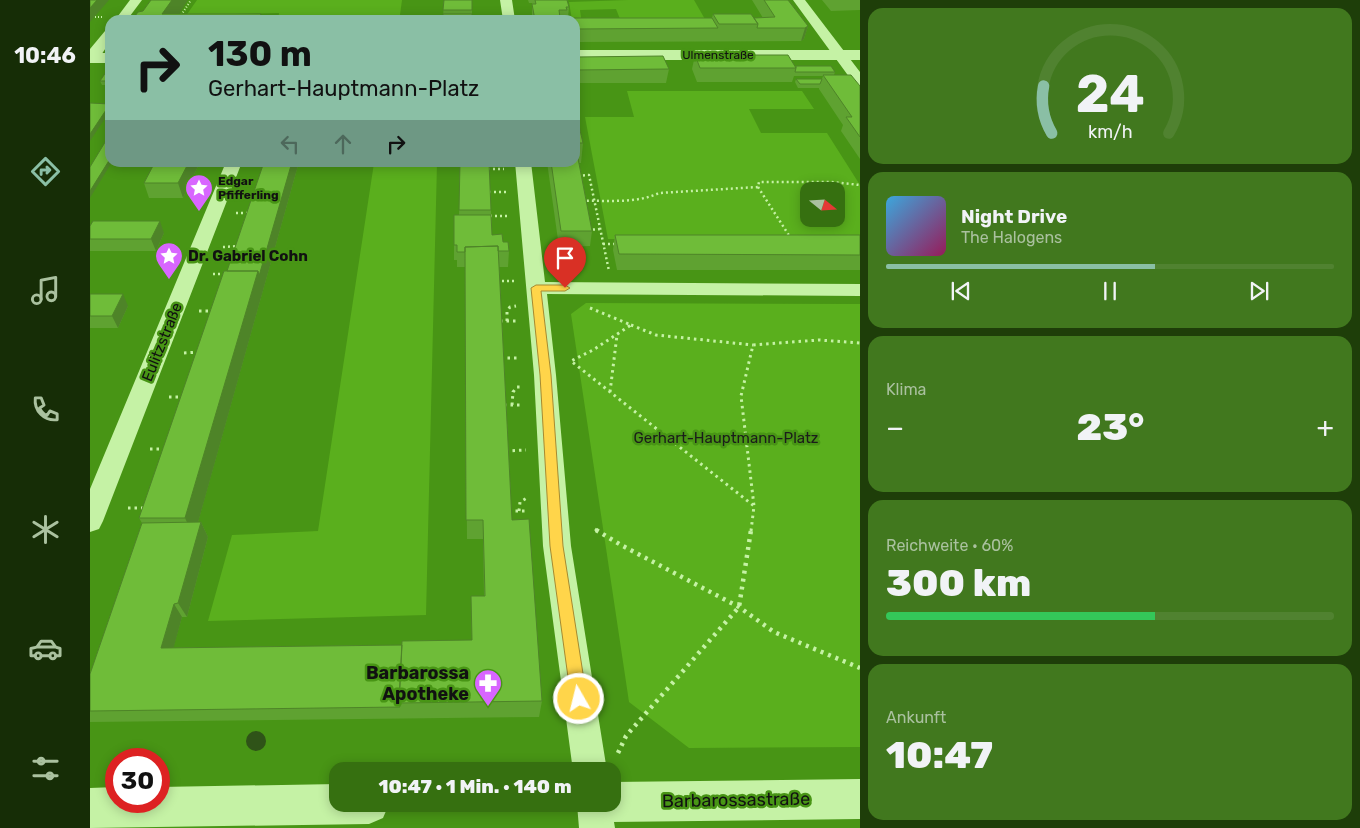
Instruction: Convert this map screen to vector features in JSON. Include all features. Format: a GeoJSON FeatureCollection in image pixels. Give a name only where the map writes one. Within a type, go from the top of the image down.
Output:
{"type":"FeatureCollection","features":[{"type":"Feature","properties":{"kind":"street"},"geometry":{"type":"LineString","coordinates":[[125,15],[136,0]]}},
{"type":"Feature","properties":{"kind":"street"},"geometry":{"type":"LineString","coordinates":[[506,0],[508,15]]}},
{"type":"Feature","properties":{"kind":"street"},"geometry":{"type":"LineString","coordinates":[[799,0],[860,82]]}},
{"type":"Feature","properties":{"kind":"street"},"geometry":{"type":"LineString","coordinates":[[90,58],[105,40]]}},
{"type":"Feature","properties":{"kind":"street","name":"Ulmenstraße"},"geometry":{"type":"LineString","coordinates":[[580,55],[860,55]]}},
{"type":"Feature","properties":{"kind":"street"},"geometry":{"type":"LineString","coordinates":[[90,58],[105,58]]}},
{"type":"Feature","properties":{"kind":"street","name":"Eulitzstraße"},"geometry":{"type":"LineString","coordinates":[[90,521],[232,167]]}},
{"type":"Feature","properties":{"kind":"street"},"geometry":{"type":"LineString","coordinates":[[524,167],[545,375],[557,546],[589,762]]}},
{"type":"Feature","properties":{"kind":"street"},"geometry":{"type":"LineString","coordinates":[[536,288],[860,290]]}},
{"type":"Feature","properties":{"kind":"street","name":"Barbarossastraße"},"geometry":{"type":"LineString","coordinates":[[621,802],[860,799]]}},
{"type":"Feature","properties":{"kind":"street"},"geometry":{"type":"LineString","coordinates":[[90,808],[329,805]]}},
{"type":"Feature","properties":{"kind":"street"},"geometry":{"type":"LineString","coordinates":[[595,812],[597,828]]}},
{"type":"Feature","properties":{"kind":"path"},"geometry":{"type":"LineString","coordinates":[[180,15],[191,0]]}},
{"type":"Feature","properties":{"kind":"path"},"geometry":{"type":"LineString","coordinates":[[488,169],[505,169]]}},
{"type":"Feature","properties":{"kind":"path"},"geometry":{"type":"LineString","coordinates":[[576,176],[589,176],[612,289]]}},
{"type":"Feature","properties":{"kind":"path"},"geometry":{"type":"LineString","coordinates":[[758,187],[759,182],[786,180],[860,185]]}},
{"type":"Feature","properties":{"kind":"path"},"geometry":{"type":"LineString","coordinates":[[581,201],[650,198],[659,193],[738,187],[750,189],[758,187]]}},
{"type":"Feature","properties":{"kind":"path"},"geometry":{"type":"LineString","coordinates":[[758,187],[795,245]]}},
{"type":"Feature","properties":{"kind":"path"},"geometry":{"type":"LineString","coordinates":[[489,192],[507,192]]}},
{"type":"Feature","properties":{"kind":"path"},"geometry":{"type":"LineString","coordinates":[[235,213],[256,213]]}},
{"type":"Feature","properties":{"kind":"path"},"geometry":{"type":"LineString","coordinates":[[490,216],[509,216]]}},
{"type":"Feature","properties":{"kind":"path"},"geometry":{"type":"LineString","coordinates":[[587,230],[600,230]]}},
{"type":"Feature","properties":{"kind":"path"},"geometry":{"type":"LineString","coordinates":[[603,244],[622,244]]}},
{"type":"Feature","properties":{"kind":"path"},"geometry":{"type":"LineString","coordinates":[[223,247],[245,246]]}},
{"type":"Feature","properties":{"kind":"path"},"geometry":{"type":"LineString","coordinates":[[213,274],[230,274]]}},
{"type":"Feature","properties":{"kind":"path"},"geometry":{"type":"LineString","coordinates":[[498,281],[514,281]]}},
{"type":"Feature","properties":{"kind":"path"},"geometry":{"type":"LineString","coordinates":[[583,305],[656,335],[753,345],[818,340],[860,343]]}},
{"type":"Feature","properties":{"kind":"path"},"geometry":{"type":"LineString","coordinates":[[500,321],[509,321],[507,311],[510,307],[516,306]]}},
{"type":"Feature","properties":{"kind":"path"},"geometry":{"type":"LineString","coordinates":[[200,312],[219,311]]}},
{"type":"Feature","properties":{"kind":"path"},"geometry":{"type":"LineString","coordinates":[[631,325],[594,350],[571,361],[754,506]]}},
{"type":"Feature","properties":{"kind":"path"},"geometry":{"type":"LineString","coordinates":[[610,393],[617,335]]}},
{"type":"Feature","properties":{"kind":"path"},"geometry":{"type":"LineString","coordinates":[[616,758],[626,736],[739,607],[754,506],[741,396],[753,345]]}},
{"type":"Feature","properties":{"kind":"path"},"geometry":{"type":"LineString","coordinates":[[184,352],[203,352]]}},
{"type":"Feature","properties":{"kind":"path"},"geometry":{"type":"LineString","coordinates":[[501,358],[520,358]]}},
{"type":"Feature","properties":{"kind":"path"},"geometry":{"type":"LineString","coordinates":[[512,405],[513,392],[517,387],[523,387]]}},
{"type":"Feature","properties":{"kind":"path"},"geometry":{"type":"LineString","coordinates":[[169,397],[187,396]]}},
{"type":"Feature","properties":{"kind":"path"},"geometry":{"type":"LineString","coordinates":[[504,405],[517,405]]}},
{"type":"Feature","properties":{"kind":"path"},"geometry":{"type":"LineString","coordinates":[[150,449],[169,449]]}},
{"type":"Feature","properties":{"kind":"path"},"geometry":{"type":"LineString","coordinates":[[506,450],[528,450]]}},
{"type":"Feature","properties":{"kind":"path"},"geometry":{"type":"LineString","coordinates":[[519,511],[520,502],[532,495]]}},
{"type":"Feature","properties":{"kind":"path"},"geometry":{"type":"LineString","coordinates":[[128,508],[152,508]]}},
{"type":"Feature","properties":{"kind":"path"},"geometry":{"type":"LineString","coordinates":[[509,511],[525,511]]}},
{"type":"Feature","properties":{"kind":"path"},"geometry":{"type":"LineString","coordinates":[[595,528],[621,545],[739,607],[774,632],[860,668]]}},
{"type":"Feature","properties":{"kind":"green space"},"geometry":{"type":"Polygon","coordinates":[[[197,0],[402,0],[400,15],[279,15],[279,13],[186,15],[197,0]]]}},
{"type":"Feature","properties":{"kind":"green space"},"geometry":{"type":"Polygon","coordinates":[[[694,0],[710,28],[624,29],[616,9],[580,10],[582,25],[580,24],[580,15],[571,15],[569,2],[694,0]]]}},
{"type":"Feature","properties":{"kind":"green space"},"geometry":{"type":"Polygon","coordinates":[[[627,91],[802,91],[814,109],[749,109],[761,133],[827,133],[860,185],[860,239],[608,239],[585,117],[634,117],[627,91]]]}},
{"type":"Feature","properties":{"kind":"green space"},"geometry":{"type":"Polygon","coordinates":[[[373,167],[437,167],[426,615],[208,621],[232,535],[318,531],[373,167]]]}},
{"type":"Feature","properties":{"kind":"green space","name":"Gerhart-Hauptmann-Platz"},"geometry":{"type":"Polygon","coordinates":[[[586,303],[860,304],[860,747],[689,748],[629,702],[571,314],[586,303]]]}},
{"type":"Feature","properties":{"kind":"building"},"geometry":{"type":"Polygon","coordinates":[[[90,0],[97,0],[90,8],[90,0]]]}},
{"type":"Feature","properties":{"kind":"building"},"geometry":{"type":"Polygon","coordinates":[[[151,0],[172,0],[162,14],[261,14],[136,15],[138,12],[143,11],[151,0]]]}},
{"type":"Feature","properties":{"kind":"building"},"geometry":{"type":"Polygon","coordinates":[[[444,0],[472,0],[472,10],[443,10],[444,0]]]}},
{"type":"Feature","properties":{"kind":"building"},"geometry":{"type":"Polygon","coordinates":[[[535,0],[567,0],[569,7],[566,7],[567,10],[559,10],[560,15],[534,15],[532,4],[536,4],[535,0]]]}},
{"type":"Feature","properties":{"kind":"building"},"geometry":{"type":"Polygon","coordinates":[[[764,0],[788,0],[808,26],[805,28],[757,28],[758,24],[754,18],[775,17],[764,0]]]}},
{"type":"Feature","properties":{"kind":"building"},"geometry":{"type":"Polygon","coordinates":[[[443,14],[472,14],[472,15],[443,14]]]}},
{"type":"Feature","properties":{"kind":"building"},"geometry":{"type":"Polygon","coordinates":[[[713,14],[751,14],[758,24],[719,24],[713,14]]]}},
{"type":"Feature","properties":{"kind":"building"},"geometry":{"type":"Polygon","coordinates":[[[580,18],[712,18],[718,28],[580,29],[580,18]]]}},
{"type":"Feature","properties":{"kind":"building"},"geometry":{"type":"Polygon","coordinates":[[[695,55],[788,55],[796,68],[700,68],[695,55]]]}},
{"type":"Feature","properties":{"kind":"building"},"geometry":{"type":"Polygon","coordinates":[[[663,56],[669,69],[580,70],[580,57],[663,56]]]}},
{"type":"Feature","properties":{"kind":"building"},"geometry":{"type":"Polygon","coordinates":[[[796,66],[831,66],[835,72],[795,72],[796,66]]]}},
{"type":"Feature","properties":{"kind":"building"},"geometry":{"type":"Polygon","coordinates":[[[105,74],[105,81],[100,81],[105,74]]]}},
{"type":"Feature","properties":{"kind":"building"},"geometry":{"type":"Polygon","coordinates":[[[823,75],[851,75],[860,86],[860,137],[846,117],[852,117],[823,75]]]}},
{"type":"Feature","properties":{"kind":"building"},"geometry":{"type":"Polygon","coordinates":[[[796,79],[822,79],[820,84],[800,84],[796,79]]]}},
{"type":"Feature","properties":{"kind":"building"},"geometry":{"type":"Polygon","coordinates":[[[90,103],[105,104],[105,112],[90,134],[90,103]]]}},
{"type":"Feature","properties":{"kind":"building"},"geometry":{"type":"Polygon","coordinates":[[[580,130],[583,143],[580,143],[580,130]]]}},
{"type":"Feature","properties":{"kind":"building"},"geometry":{"type":"Polygon","coordinates":[[[105,142],[105,167],[90,191],[90,167],[105,142]]]}},
{"type":"Feature","properties":{"kind":"building"},"geometry":{"type":"Polygon","coordinates":[[[152,167],[186,167],[178,183],[144,183],[152,167]]]}},
{"type":"Feature","properties":{"kind":"building"},"geometry":{"type":"Polygon","coordinates":[[[262,167],[291,167],[259,276],[258,271],[227,271],[262,167]]]}},
{"type":"Feature","properties":{"kind":"building"},"geometry":{"type":"Polygon","coordinates":[[[460,167],[489,167],[491,210],[459,210],[460,167]]]}},
{"type":"Feature","properties":{"kind":"building"},"geometry":{"type":"Polygon","coordinates":[[[552,167],[580,167],[592,231],[561,231],[552,167]]]}},
{"type":"Feature","properties":{"kind":"building"},"geometry":{"type":"Polygon","coordinates":[[[454,215],[491,215],[492,235],[502,234],[503,242],[508,242],[509,251],[498,251],[498,246],[465,247],[465,252],[457,252],[457,245],[454,245],[454,215]]]}},
{"type":"Feature","properties":{"kind":"building"},"geometry":{"type":"Polygon","coordinates":[[[93,221],[160,221],[151,239],[90,239],[90,226],[93,221]]]}},
{"type":"Feature","properties":{"kind":"building"},"geometry":{"type":"Polygon","coordinates":[[[615,235],[860,235],[860,255],[619,254],[615,235]]]}},
{"type":"Feature","properties":{"kind":"building"},"geometry":{"type":"Polygon","coordinates":[[[498,246],[512,520],[529,519],[542,701],[399,703],[402,641],[472,640],[471,596],[485,596],[483,520],[466,520],[465,247],[498,246]]]}},
{"type":"Feature","properties":{"kind":"building"},"geometry":{"type":"Polygon","coordinates":[[[224,271],[258,271],[185,518],[139,518],[224,271]]]}},
{"type":"Feature","properties":{"kind":"building"},"geometry":{"type":"Polygon","coordinates":[[[90,294],[123,294],[112,316],[90,316],[90,294]]]}},
{"type":"Feature","properties":{"kind":"building"},"geometry":{"type":"Polygon","coordinates":[[[201,522],[178,603],[174,604],[161,648],[402,645],[400,707],[90,711],[90,674],[142,523],[201,522]]]}},
{"type":"Feature","properties":{"kind":"place","name":"Edgar Pfifferling"},"geometry":{"type":"Point","coordinates":[199,212]}},
{"type":"Feature","properties":{"kind":"place","name":"Dr. Gabriel Cohn"},"geometry":{"type":"Point","coordinates":[169,280]}},
{"type":"Feature","properties":{"kind":"place","name":"Barbarossa Apotheke"},"geometry":{"type":"Point","coordinates":[488,707]}},
{"type":"Feature","properties":{"kind":"route"},"geometry":{"type":"LineString","coordinates":[[565,288],[536,288],[545,375],[557,546],[579,699]]}}]}
